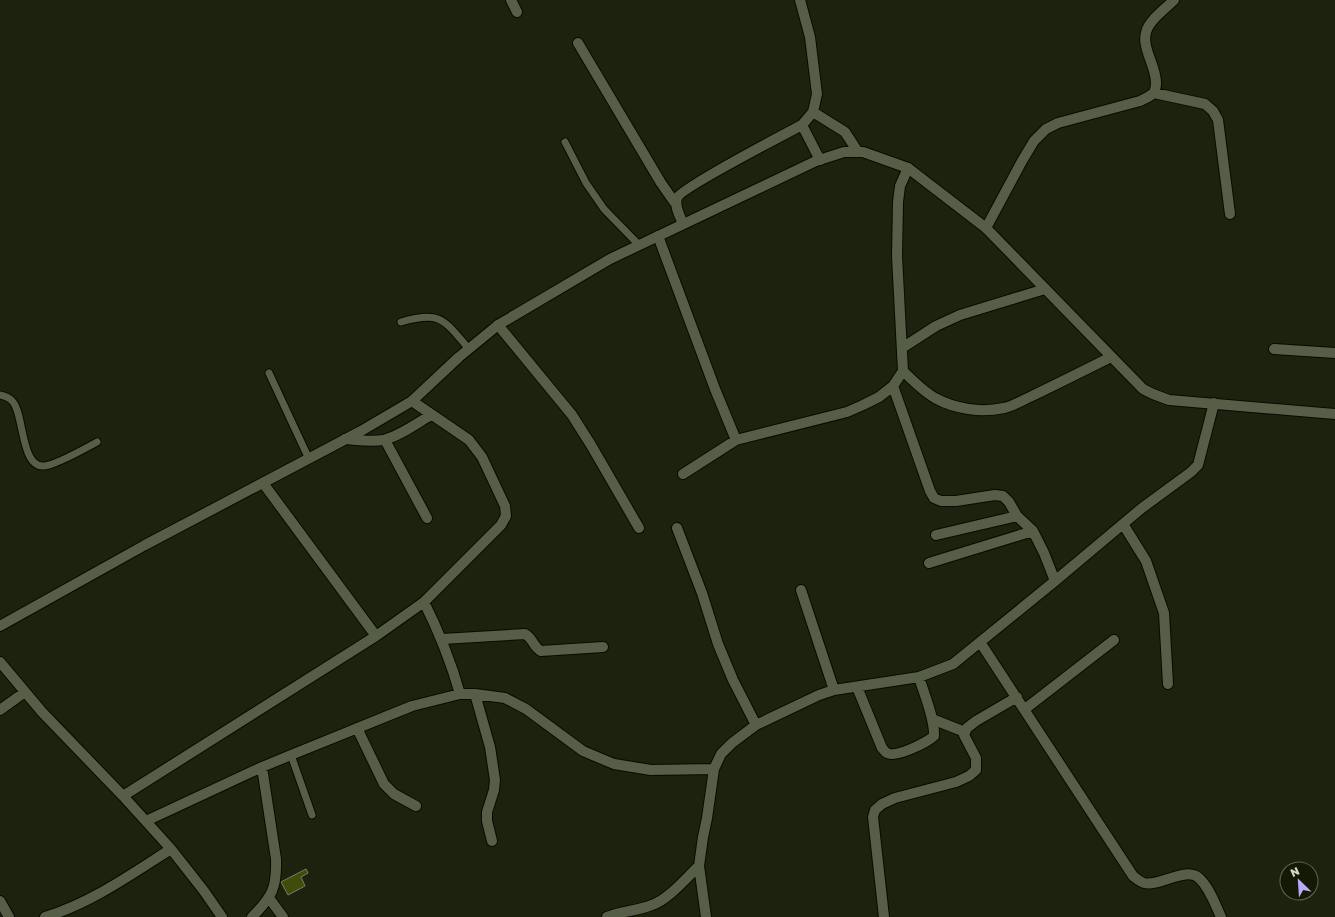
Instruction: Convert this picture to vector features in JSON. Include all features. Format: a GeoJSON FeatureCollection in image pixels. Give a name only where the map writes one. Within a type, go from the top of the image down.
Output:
{"type":"FeatureCollection","features":[{"type":"Feature","properties":{"kind":"street"},"geometry":{"type":"LineString","coordinates":[[511,0],[517,12]]}},
{"type":"Feature","properties":{"kind":"street"},"geometry":{"type":"LineString","coordinates":[[676,203],[678,195],[687,189],[802,125],[813,112],[817,94],[811,44],[800,0]]}},
{"type":"Feature","properties":{"kind":"street"},"geometry":{"type":"LineString","coordinates":[[986,228],[1034,141],[1046,129],[1058,123],[1140,101],[1148,98],[1154,93],[1156,83],[1145,44],[1145,35],[1149,25],[1174,0]]}},
{"type":"Feature","properties":{"kind":"street"},"geometry":{"type":"LineString","coordinates":[[578,43],[642,152],[661,183],[676,203],[683,224]]}},
{"type":"Feature","properties":{"kind":"street"},"geometry":{"type":"LineString","coordinates":[[1154,93],[1205,104],[1213,111],[1218,120],[1230,214]]}},
{"type":"Feature","properties":{"kind":"street"},"geometry":{"type":"LineString","coordinates":[[813,112],[845,132],[858,152]]}},
{"type":"Feature","properties":{"kind":"street"},"geometry":{"type":"LineString","coordinates":[[802,125],[820,160]]}},
{"type":"Feature","properties":{"kind":"street"},"geometry":{"type":"LineString","coordinates":[[0,626],[145,545],[309,459],[412,401],[469,349],[498,325],[610,259],[820,160],[844,152],[863,152],[908,168],[986,228],[1143,389],[1169,400],[1335,414]]}},
{"type":"Feature","properties":{"kind":"street"},"geometry":{"type":"LineString","coordinates":[[683,474],[736,440],[846,412],[879,397],[893,386],[903,370],[897,256],[898,202],[900,186],[908,168]]}},
{"type":"Feature","properties":{"kind":"street"},"geometry":{"type":"LineString","coordinates":[[658,236],[715,389],[736,440]]}},
{"type":"Feature","properties":{"kind":"street"},"geometry":{"type":"LineString","coordinates":[[902,348],[936,326],[960,315],[1045,289]]}},
{"type":"Feature","properties":{"kind":"street"},"geometry":{"type":"LineString","coordinates":[[498,325],[572,415],[639,528]]}},
{"type":"Feature","properties":{"kind":"street"},"geometry":{"type":"LineString","coordinates":[[1274,349],[1335,353]]}},
{"type":"Feature","properties":{"kind":"street"},"geometry":{"type":"LineString","coordinates":[[903,370],[923,391],[949,405],[987,410],[1005,408],[1112,357]]}},
{"type":"Feature","properties":{"kind":"street"},"geometry":{"type":"LineString","coordinates":[[893,386],[930,491],[934,498],[941,501],[956,501],[995,495],[1003,496],[1009,502],[1017,516],[1033,531],[1044,553],[1055,581]]}},
{"type":"Feature","properties":{"kind":"street"},"geometry":{"type":"LineString","coordinates":[[124,796],[376,636],[424,602],[501,525],[506,516],[505,506],[482,456],[469,440],[412,401]]}},
{"type":"Feature","properties":{"kind":"street"},"geometry":{"type":"LineString","coordinates":[[706,917],[699,866],[714,769],[721,754],[732,743],[756,725],[798,704],[834,690],[919,677],[953,664],[1142,508],[1191,472],[1198,464],[1214,404]]}},
{"type":"Feature","properties":{"kind":"street"},"geometry":{"type":"LineString","coordinates":[[345,439],[372,441],[385,440],[431,415]]}},
{"type":"Feature","properties":{"kind":"street"},"geometry":{"type":"LineString","coordinates":[[385,440],[427,518]]}},
{"type":"Feature","properties":{"kind":"street"},"geometry":{"type":"LineString","coordinates":[[263,483],[376,636]]}},
{"type":"Feature","properties":{"kind":"street"},"geometry":{"type":"LineString","coordinates":[[936,535],[1017,516]]}},
{"type":"Feature","properties":{"kind":"street"},"geometry":{"type":"LineString","coordinates":[[1123,524],[1146,561],[1164,613],[1168,684]]}},
{"type":"Feature","properties":{"kind":"street"},"geometry":{"type":"LineString","coordinates":[[676,528],[702,593],[718,644],[733,680],[756,725]]}},
{"type":"Feature","properties":{"kind":"street"},"geometry":{"type":"LineString","coordinates":[[929,563],[1033,531]]}},
{"type":"Feature","properties":{"kind":"street"},"geometry":{"type":"LineString","coordinates":[[801,590],[834,690]]}},
{"type":"Feature","properties":{"kind":"street"},"geometry":{"type":"LineString","coordinates":[[424,602],[442,639],[460,694]]}},
{"type":"Feature","properties":{"kind":"street"},"geometry":{"type":"LineString","coordinates":[[442,639],[525,634],[529,636],[537,649],[541,651],[603,647]]}},
{"type":"Feature","properties":{"kind":"street"},"geometry":{"type":"LineString","coordinates":[[1025,709],[1114,640]]}},
{"type":"Feature","properties":{"kind":"street"},"geometry":{"type":"LineString","coordinates":[[980,642],[1134,876],[1142,883],[1154,884],[1166,879],[1190,874],[1199,878],[1208,889],[1221,917]]}},
{"type":"Feature","properties":{"kind":"street"},"geometry":{"type":"LineString","coordinates":[[0,662],[42,712],[124,796],[171,849],[222,917]]}},
{"type":"Feature","properties":{"kind":"street"},"geometry":{"type":"LineString","coordinates":[[856,687],[882,748],[887,753],[899,753],[928,742],[934,736],[932,719],[919,677]]}},
{"type":"Feature","properties":{"kind":"street"},"geometry":{"type":"LineString","coordinates":[[0,710],[25,692]]}},
{"type":"Feature","properties":{"kind":"street"},"geometry":{"type":"LineString","coordinates":[[146,821],[262,767],[412,706],[460,694],[475,694],[505,698],[526,709],[583,751],[614,764],[652,770],[714,769]]}},
{"type":"Feature","properties":{"kind":"street"},"geometry":{"type":"LineString","coordinates":[[475,694],[490,747],[495,780],[486,821],[492,841]]}},
{"type":"Feature","properties":{"kind":"street"},"geometry":{"type":"LineString","coordinates":[[884,917],[873,818],[875,810],[882,804],[895,798],[956,782],[970,776],[976,770],[976,758],[964,735],[967,728],[976,720],[1017,697]]}},
{"type":"Feature","properties":{"kind":"street"},"geometry":{"type":"LineString","coordinates":[[932,719],[965,732]]}},
{"type":"Feature","properties":{"kind":"street"},"geometry":{"type":"LineString","coordinates":[[358,728],[384,784],[394,794],[416,806]]}},
{"type":"Feature","properties":{"kind":"street"},"geometry":{"type":"LineString","coordinates":[[252,917],[269,898],[275,887],[277,871],[262,767]]}},
{"type":"Feature","properties":{"kind":"street"},"geometry":{"type":"LineString","coordinates":[[45,917],[62,912],[100,894],[171,849]]}},
{"type":"Feature","properties":{"kind":"street"},"geometry":{"type":"LineString","coordinates":[[607,917],[654,905],[669,894],[699,866]]}},
{"type":"Feature","properties":{"kind":"street"},"geometry":{"type":"LineString","coordinates":[[269,898],[283,917]]}},
{"type":"Feature","properties":{"kind":"street"},"geometry":{"type":"LineString","coordinates":[[0,901],[9,917]]}},
{"type":"Feature","properties":{"kind":"lane"},"geometry":{"type":"LineString","coordinates":[[565,142],[586,182],[604,209],[639,245]]}},
{"type":"Feature","properties":{"kind":"lane"},"geometry":{"type":"LineString","coordinates":[[401,322],[418,317],[431,317],[445,322],[469,349]]}},
{"type":"Feature","properties":{"kind":"lane"},"geometry":{"type":"LineString","coordinates":[[269,374],[309,459]]}},
{"type":"Feature","properties":{"kind":"lane"},"geometry":{"type":"LineString","coordinates":[[0,395],[8,397],[14,402],[28,455],[35,464],[44,466],[53,464],[97,442]]}},
{"type":"Feature","properties":{"kind":"lane"},"geometry":{"type":"LineString","coordinates":[[291,755],[312,815]]}},
{"type":"Feature","properties":{"kind":"building"},"geometry":{"type":"Polygon","coordinates":[[[306,869],[308,873],[301,877],[305,886],[288,895],[281,882],[306,869]]]}}]}
